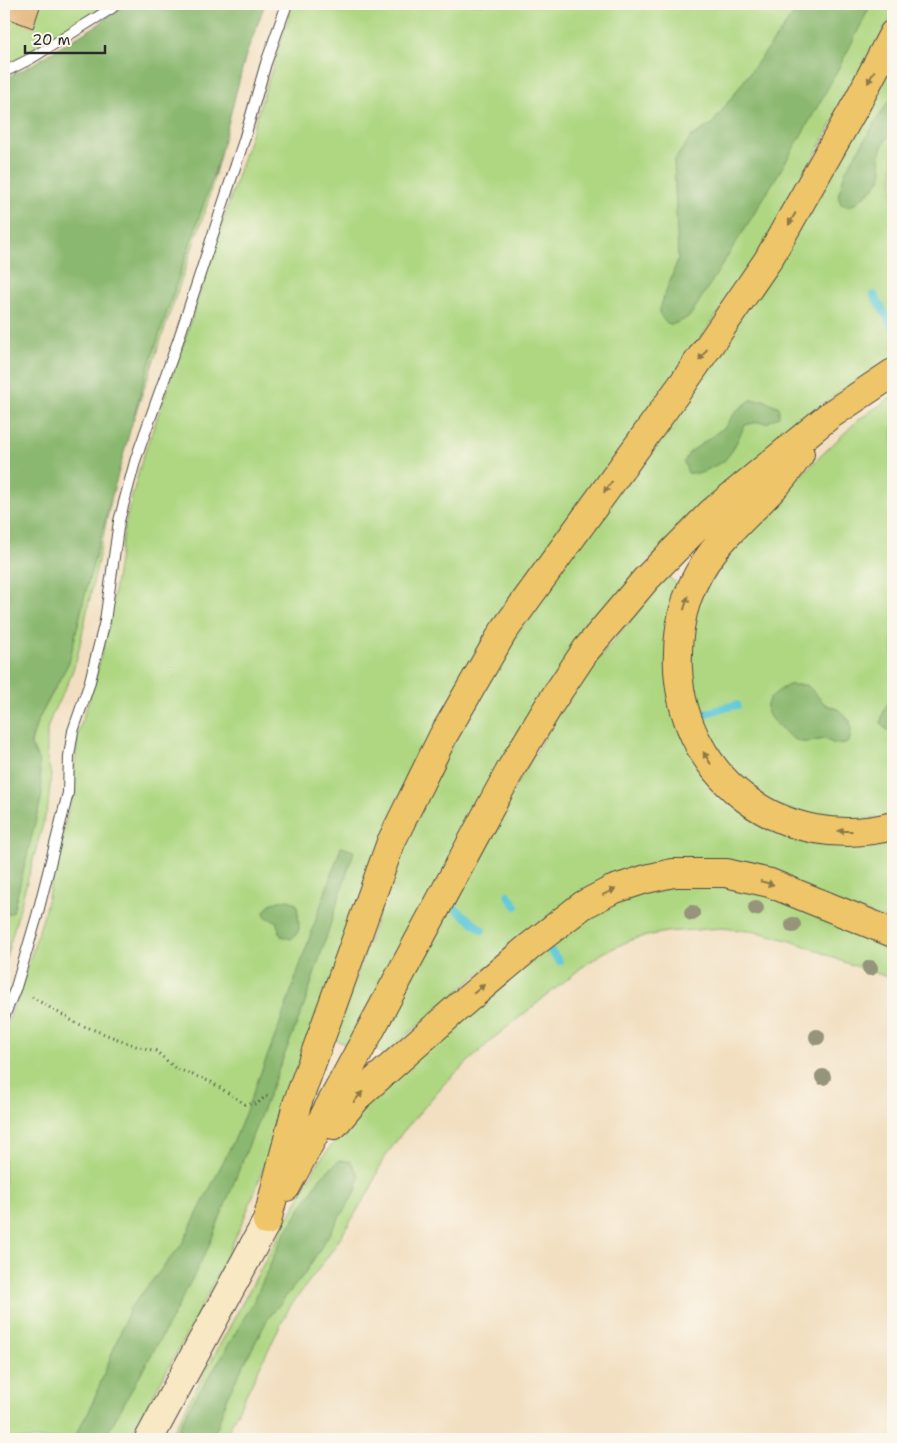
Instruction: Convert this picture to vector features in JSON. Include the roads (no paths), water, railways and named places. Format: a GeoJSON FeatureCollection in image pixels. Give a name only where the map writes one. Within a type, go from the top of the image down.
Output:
{"type":"FeatureCollection","features":[{"type":"Feature","properties":{"kind":"highway"},"geometry":{"type":"LineString","coordinates":[[267,1221],[298,1104],[391,842],[420,781],[468,691],[503,632],[684,382],[768,260],[857,103],[893,34]]}},
{"type":"Feature","properties":{"kind":"highway"},"geometry":{"type":"LineString","coordinates":[[267,1221],[512,767],[550,704],[586,650],[646,579],[712,512],[830,415],[893,373]]}},
{"type":"Feature","properties":{"kind":"highway"},"geometry":{"type":"LineString","coordinates":[[830,415],[775,486],[713,550],[698,573],[687,600],[679,629],[678,662],[682,704],[689,726],[714,769],[748,802],[789,822],[815,828],[852,831],[884,829],[893,826]]}},
{"type":"Feature","properties":{"kind":"highway"},"geometry":{"type":"LineString","coordinates":[[267,1221],[324,1137],[360,1094],[413,1045],[529,947],[582,905],[612,890],[673,873],[726,873],[770,883],[893,933]]}},
{"type":"Feature","properties":{"kind":"main road"},"geometry":{"type":"LineString","coordinates":[[149,1439],[267,1221]]}},
{"type":"Feature","properties":{"kind":"lane"},"geometry":{"type":"LineString","coordinates":[[4,72],[30,59],[116,4]]}},
{"type":"Feature","properties":{"kind":"lane"},"geometry":{"type":"LineString","coordinates":[[4,1016],[16,987],[37,916],[68,793],[72,731],[89,685],[105,621],[119,521],[136,458],[178,341],[244,140],[266,63],[287,4]]}},
{"type":"Feature","properties":{"kind":"waterway"},"geometry":{"type":"LineString","coordinates":[[874,295],[893,327]]}},
{"type":"Feature","properties":{"kind":"waterway"},"geometry":{"type":"LineString","coordinates":[[698,716],[737,705]]}},
{"type":"Feature","properties":{"kind":"waterway"},"geometry":{"type":"LineString","coordinates":[[508,895],[516,906]]}},
{"type":"Feature","properties":{"kind":"waterway"},"geometry":{"type":"LineString","coordinates":[[456,909],[482,930]]}},
{"type":"Feature","properties":{"kind":"waterway"},"geometry":{"type":"LineString","coordinates":[[550,950],[559,961]]}}]}
